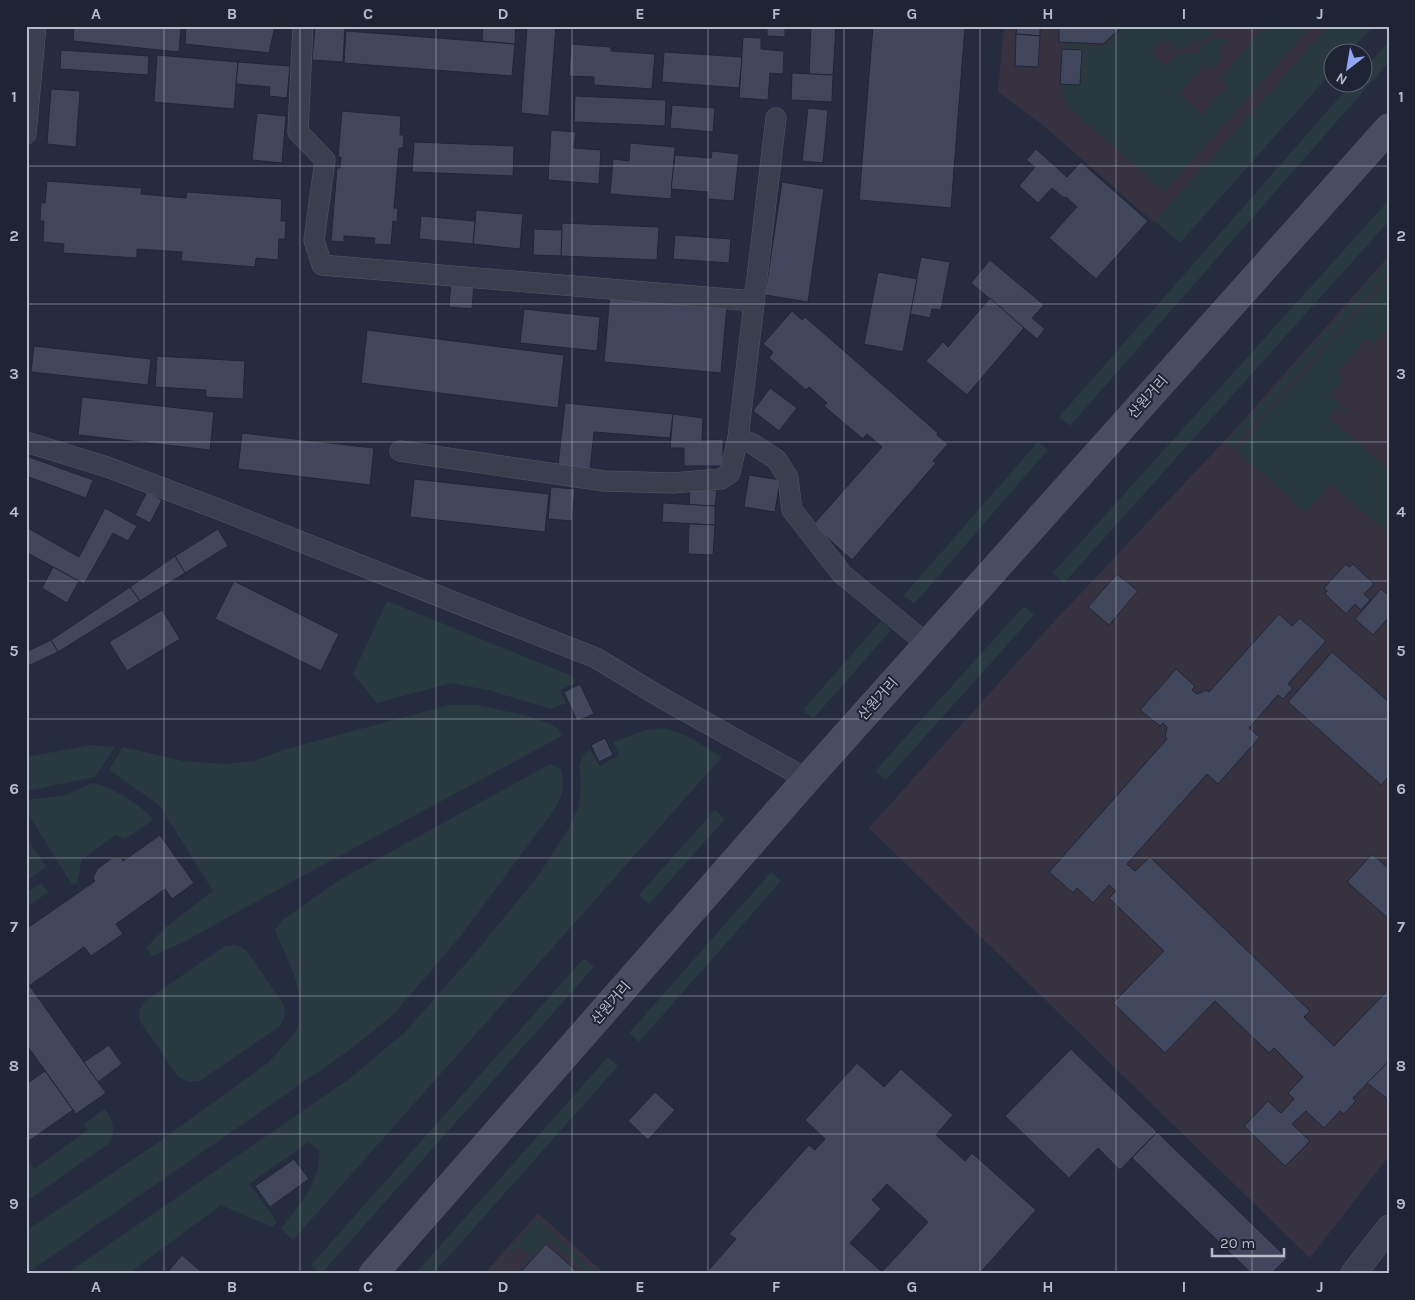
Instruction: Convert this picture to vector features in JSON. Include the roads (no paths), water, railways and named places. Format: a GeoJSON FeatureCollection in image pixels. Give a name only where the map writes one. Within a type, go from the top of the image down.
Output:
{"type":"FeatureCollection","features":[{"type":"Feature","properties":{"kind":"main road","name":"산원거리"},"geometry":{"type":"LineString","coordinates":[[372,1274],[807,779],[1389,128]]}},
{"type":"Feature","properties":{"kind":"street"},"geometry":{"type":"LineString","coordinates":[[26,134],[36,26]]}},
{"type":"Feature","properties":{"kind":"street"},"geometry":{"type":"LineString","coordinates":[[303,26],[298,132],[325,160],[314,240],[322,266],[754,301]]}},
{"type":"Feature","properties":{"kind":"street"},"geometry":{"type":"LineString","coordinates":[[400,451],[604,481],[673,483],[721,479],[730,473],[738,438],[776,118]]}},
{"type":"Feature","properties":{"kind":"street"},"geometry":{"type":"LineString","coordinates":[[738,438],[753,444],[777,460],[788,478],[792,510],[842,574],[927,644]]}},
{"type":"Feature","properties":{"kind":"street"},"geometry":{"type":"LineString","coordinates":[[26,442],[107,467],[218,509],[596,658],[662,698],[807,779]]}},
{"type":"Feature","properties":{"kind":"street"},"geometry":{"type":"LineString","coordinates":[[1353,1274],[1389,1228]]}}]}
